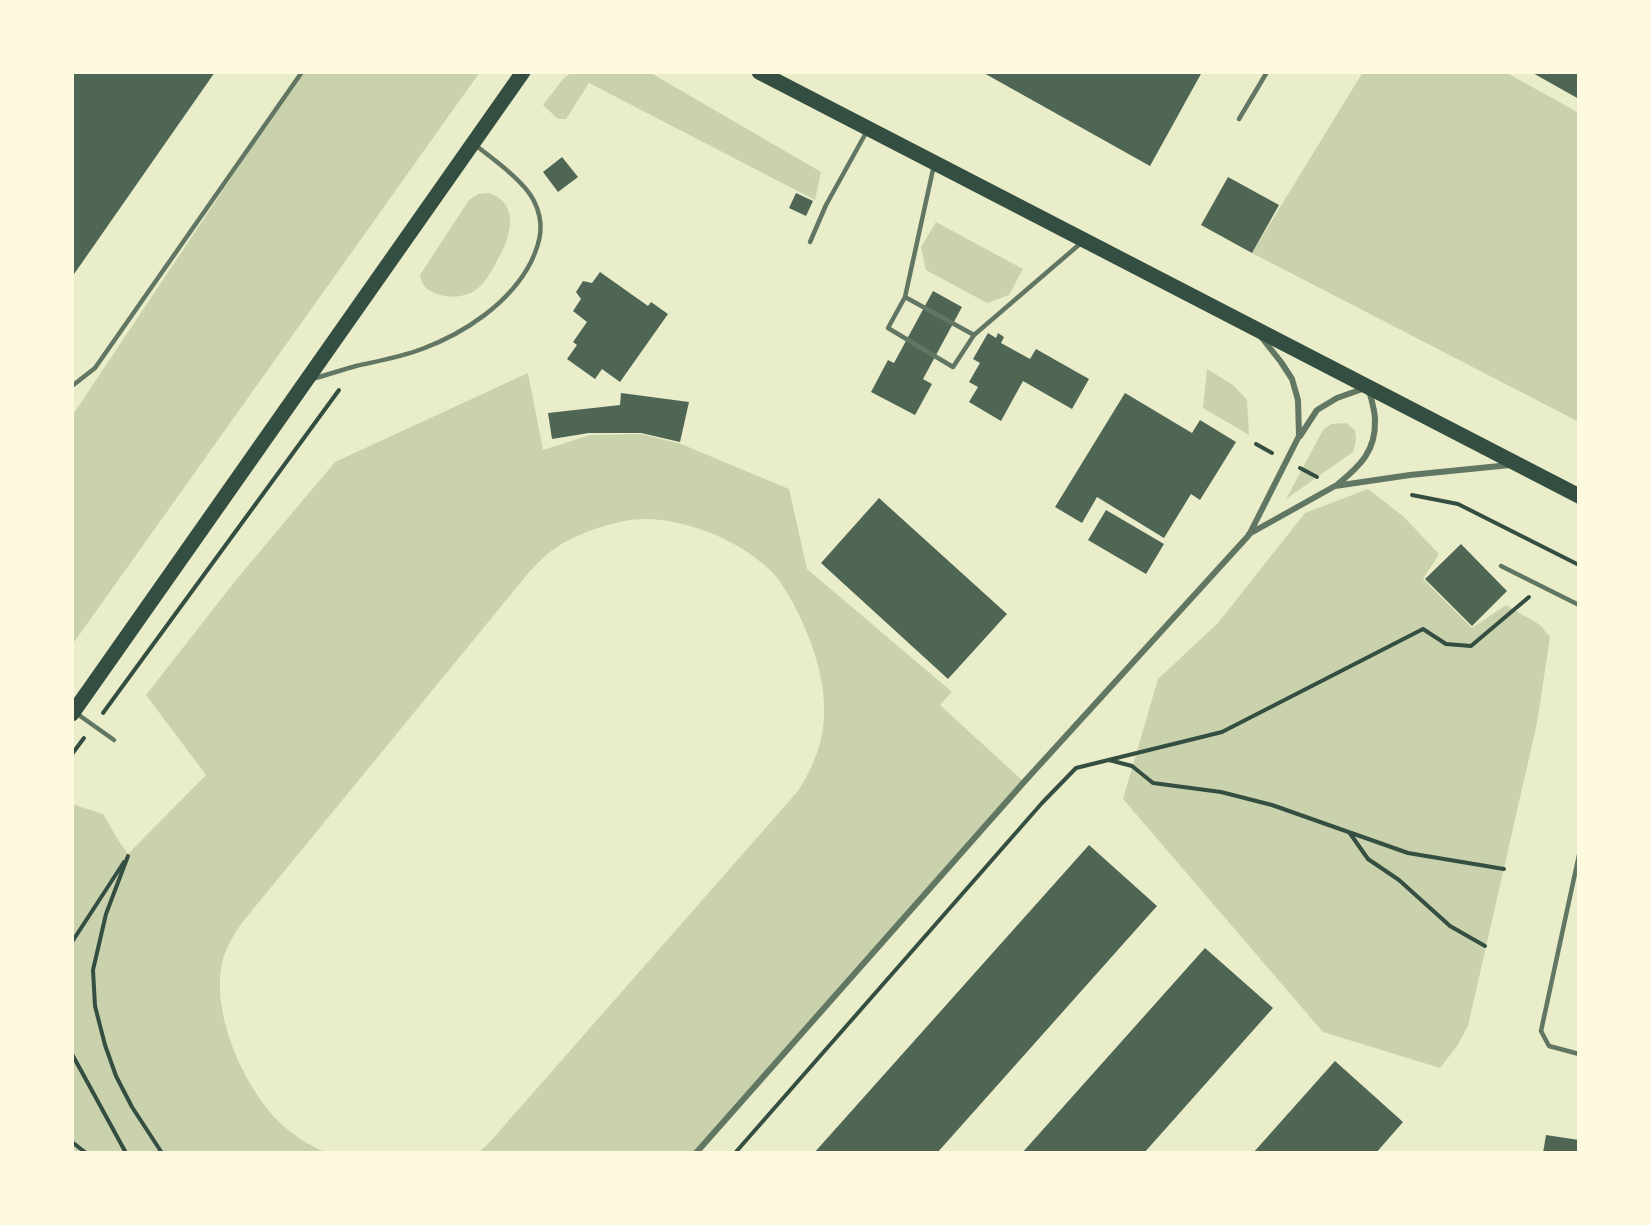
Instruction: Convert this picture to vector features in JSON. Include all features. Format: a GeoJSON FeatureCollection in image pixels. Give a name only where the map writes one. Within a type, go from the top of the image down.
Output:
{"type":"FeatureCollection","features":[{"type":"Feature","properties":{"kind":"main road"},"geometry":{"type":"LineString","coordinates":[[73,713],[523,72]]}},
{"type":"Feature","properties":{"kind":"main road"},"geometry":{"type":"LineString","coordinates":[[759,72],[1579,496]]}},
{"type":"Feature","properties":{"kind":"street"},"geometry":{"type":"LineString","coordinates":[[1254,328],[1293,379],[1298,400],[1299,436]]}},
{"type":"Feature","properties":{"kind":"street"},"geometry":{"type":"LineString","coordinates":[[696,1153],[1024,782],[1249,535],[1299,436],[1317,410],[1337,398],[1368,387],[1376,419],[1373,442],[1359,467],[1335,486],[1249,535]]}},
{"type":"Feature","properties":{"kind":"street"},"geometry":{"type":"LineString","coordinates":[[1335,486],[1410,475],[1517,464]]}},
{"type":"Feature","properties":{"kind":"lane"},"geometry":{"type":"LineString","coordinates":[[72,386],[95,368],[302,72]]}},
{"type":"Feature","properties":{"kind":"lane"},"geometry":{"type":"LineString","coordinates":[[1239,119],[1267,72]]}},
{"type":"Feature","properties":{"kind":"lane"},"geometry":{"type":"LineString","coordinates":[[810,242],[826,205],[868,129]]}},
{"type":"Feature","properties":{"kind":"lane"},"geometry":{"type":"LineString","coordinates":[[307,380],[398,357],[424,348],[478,320],[507,295],[526,271],[538,247],[542,220],[534,199],[473,143]]}},
{"type":"Feature","properties":{"kind":"lane"},"geometry":{"type":"LineString","coordinates":[[935,163],[905,297],[888,328],[953,367],[974,335],[1085,240]]}},
{"type":"Feature","properties":{"kind":"lane"},"geometry":{"type":"LineString","coordinates":[[905,297],[974,335]]}},
{"type":"Feature","properties":{"kind":"lane"},"geometry":{"type":"LineString","coordinates":[[1500,566],[1579,605]]}},
{"type":"Feature","properties":{"kind":"lane"},"geometry":{"type":"LineString","coordinates":[[73,713],[114,740]]}},
{"type":"Feature","properties":{"kind":"lane"},"geometry":{"type":"LineString","coordinates":[[1579,855],[1541,1031],[1549,1046],[1579,1054]]}},
{"type":"Feature","properties":{"kind":"path"},"geometry":{"type":"LineString","coordinates":[[72,754],[356,366]]}},
{"type":"Feature","properties":{"kind":"path"},"geometry":{"type":"LineString","coordinates":[[1256,444],[1335,486]]}},
{"type":"Feature","properties":{"kind":"path"},"geometry":{"type":"LineString","coordinates":[[1410,494],[1458,504],[1579,565]]}},
{"type":"Feature","properties":{"kind":"path"},"geometry":{"type":"LineString","coordinates":[[735,1153],[1042,803],[1076,768],[1222,732],[1423,629],[1446,644],[1471,646],[1541,586]]}},
{"type":"Feature","properties":{"kind":"path"},"geometry":{"type":"LineString","coordinates":[[1108,760],[1132,766],[1153,783],[1231,795],[1272,805],[1408,853],[1504,869]]}},
{"type":"Feature","properties":{"kind":"path"},"geometry":{"type":"LineString","coordinates":[[1348,832],[1368,859],[1399,879],[1450,926],[1485,946]]}},
{"type":"Feature","properties":{"kind":"path"},"geometry":{"type":"LineString","coordinates":[[72,942],[128,856],[106,914],[93,970],[95,1006],[116,1076],[132,1107],[162,1153]]}},
{"type":"Feature","properties":{"kind":"path"},"geometry":{"type":"LineString","coordinates":[[72,1054],[126,1153]]}},
{"type":"Feature","properties":{"kind":"path"},"geometry":{"type":"LineString","coordinates":[[72,1142],[86,1153]]}},
{"type":"Feature","properties":{"kind":"green space"},"geometry":{"type":"Polygon","coordinates":[[[302,72],[480,72],[72,645],[72,416],[302,72]]]}},
{"type":"Feature","properties":{"kind":"green space"},"geometry":{"type":"Polygon","coordinates":[[[572,72],[649,72],[821,172],[815,200],[589,83],[566,119],[558,119],[543,105],[563,79],[572,72]]]}},
{"type":"Feature","properties":{"kind":"green space"},"geometry":{"type":"Polygon","coordinates":[[[1363,72],[1505,72],[1579,113],[1579,422],[1252,253],[1363,72]]]}},
{"type":"Feature","properties":{"kind":"green space"},"geometry":{"type":"Polygon","coordinates":[[[489,193],[500,199],[510,215],[505,244],[492,270],[480,287],[468,294],[447,296],[430,291],[425,287],[420,275],[469,200],[478,194],[489,193]]]}},
{"type":"Feature","properties":{"kind":"green space"},"geometry":{"type":"Polygon","coordinates":[[[936,222],[1023,269],[1009,295],[987,303],[926,270],[921,247],[936,222]]]}},
{"type":"Feature","properties":{"kind":"green space"},"geometry":{"type":"Polygon","coordinates":[[[1207,369],[1233,385],[1247,400],[1249,435],[1203,408],[1207,369]]]}},
{"type":"Feature","properties":{"kind":"green space"},"geometry":{"type":"Polygon","coordinates":[[[528,373],[543,450],[590,435],[641,434],[681,444],[789,489],[807,569],[952,692],[940,705],[1024,782],[696,1153],[478,1153],[798,791],[814,761],[822,737],[824,695],[812,647],[792,601],[780,582],[759,560],[714,534],[665,521],[637,519],[613,523],[589,531],[553,549],[530,571],[241,924],[227,947],[220,977],[221,1001],[234,1050],[245,1073],[257,1095],[287,1129],[326,1153],[72,1153],[72,804],[103,814],[128,854],[206,775],[146,695],[236,580],[335,462],[528,373]]]}},
{"type":"Feature","properties":{"kind":"green space"},"geometry":{"type":"Polygon","coordinates":[[[1346,423],[1355,430],[1356,440],[1353,452],[1286,499],[1323,430],[1331,424],[1346,423]]]}},
{"type":"Feature","properties":{"kind":"green space"},"geometry":{"type":"Polygon","coordinates":[[[1368,489],[1404,517],[1439,554],[1423,579],[1472,628],[1506,605],[1540,625],[1550,637],[1537,723],[1468,1026],[1457,1046],[1440,1068],[1323,1032],[1123,799],[1158,679],[1218,623],[1305,513],[1368,489]]]}},
{"type":"Feature","properties":{"kind":"building"},"geometry":{"type":"Polygon","coordinates":[[[72,72],[215,72],[72,277],[72,72]]]}},
{"type":"Feature","properties":{"kind":"building"},"geometry":{"type":"Polygon","coordinates":[[[982,72],[1202,72],[1150,166],[982,72]]]}},
{"type":"Feature","properties":{"kind":"building"},"geometry":{"type":"Polygon","coordinates":[[[1531,72],[1579,72],[1579,99],[1531,72]]]}},
{"type":"Feature","properties":{"kind":"building"},"geometry":{"type":"Polygon","coordinates":[[[562,157],[578,177],[558,192],[543,172],[562,157]]]}},
{"type":"Feature","properties":{"kind":"building"},"geometry":{"type":"Polygon","coordinates":[[[1228,177],[1279,205],[1252,253],[1201,225],[1228,177]]]}},
{"type":"Feature","properties":{"kind":"building"},"geometry":{"type":"Polygon","coordinates":[[[796,193],[813,201],[806,216],[789,208],[796,193]]]}},
{"type":"Feature","properties":{"kind":"building"},"geometry":{"type":"Polygon","coordinates":[[[600,272],[648,306],[651,302],[668,314],[620,382],[602,369],[595,379],[567,359],[577,345],[573,342],[587,322],[573,311],[581,299],[576,292],[583,281],[592,283],[600,272]]]}},
{"type":"Feature","properties":{"kind":"building"},"geometry":{"type":"Polygon","coordinates":[[[933,291],[962,307],[923,379],[932,384],[915,415],[871,392],[888,360],[894,363],[933,291]]]}},
{"type":"Feature","properties":{"kind":"building"},"geometry":{"type":"Polygon","coordinates":[[[988,333],[996,338],[998,333],[1004,337],[1001,343],[1030,359],[1036,349],[1089,379],[1072,409],[1023,381],[1001,421],[969,402],[978,387],[969,382],[980,363],[973,359],[988,333]]]}},
{"type":"Feature","properties":{"kind":"building"},"geometry":{"type":"Polygon","coordinates":[[[621,393],[689,402],[680,442],[641,433],[589,433],[552,439],[548,413],[620,405],[621,393]]]}},
{"type":"Feature","properties":{"kind":"building"},"geometry":{"type":"Polygon","coordinates":[[[1125,393],[1192,433],[1200,420],[1236,442],[1200,500],[1191,494],[1164,538],[1097,497],[1082,523],[1055,507],[1125,393]]]}},
{"type":"Feature","properties":{"kind":"building"},"geometry":{"type":"Polygon","coordinates":[[[879,498],[1007,614],[948,679],[821,563],[879,498]]]}},
{"type":"Feature","properties":{"kind":"building"},"geometry":{"type":"Polygon","coordinates":[[[1106,510],[1164,544],[1146,574],[1088,540],[1106,510]]]}},
{"type":"Feature","properties":{"kind":"building"},"geometry":{"type":"Polygon","coordinates":[[[1461,544],[1507,591],[1472,626],[1425,579],[1461,544]]]}},
{"type":"Feature","properties":{"kind":"building"},"geometry":{"type":"Polygon","coordinates":[[[1089,845],[1157,906],[937,1153],[814,1153],[1089,845]]]}},
{"type":"Feature","properties":{"kind":"building"},"geometry":{"type":"Polygon","coordinates":[[[1205,948],[1273,1008],[1144,1153],[1022,1153],[1205,948]]]}},
{"type":"Feature","properties":{"kind":"building"},"geometry":{"type":"Polygon","coordinates":[[[1335,1061],[1403,1122],[1376,1153],[1253,1153],[1335,1061]]]}},
{"type":"Feature","properties":{"kind":"building"},"geometry":{"type":"Polygon","coordinates":[[[1546,1135],[1579,1140],[1579,1153],[1543,1153],[1546,1135]]]}}]}
